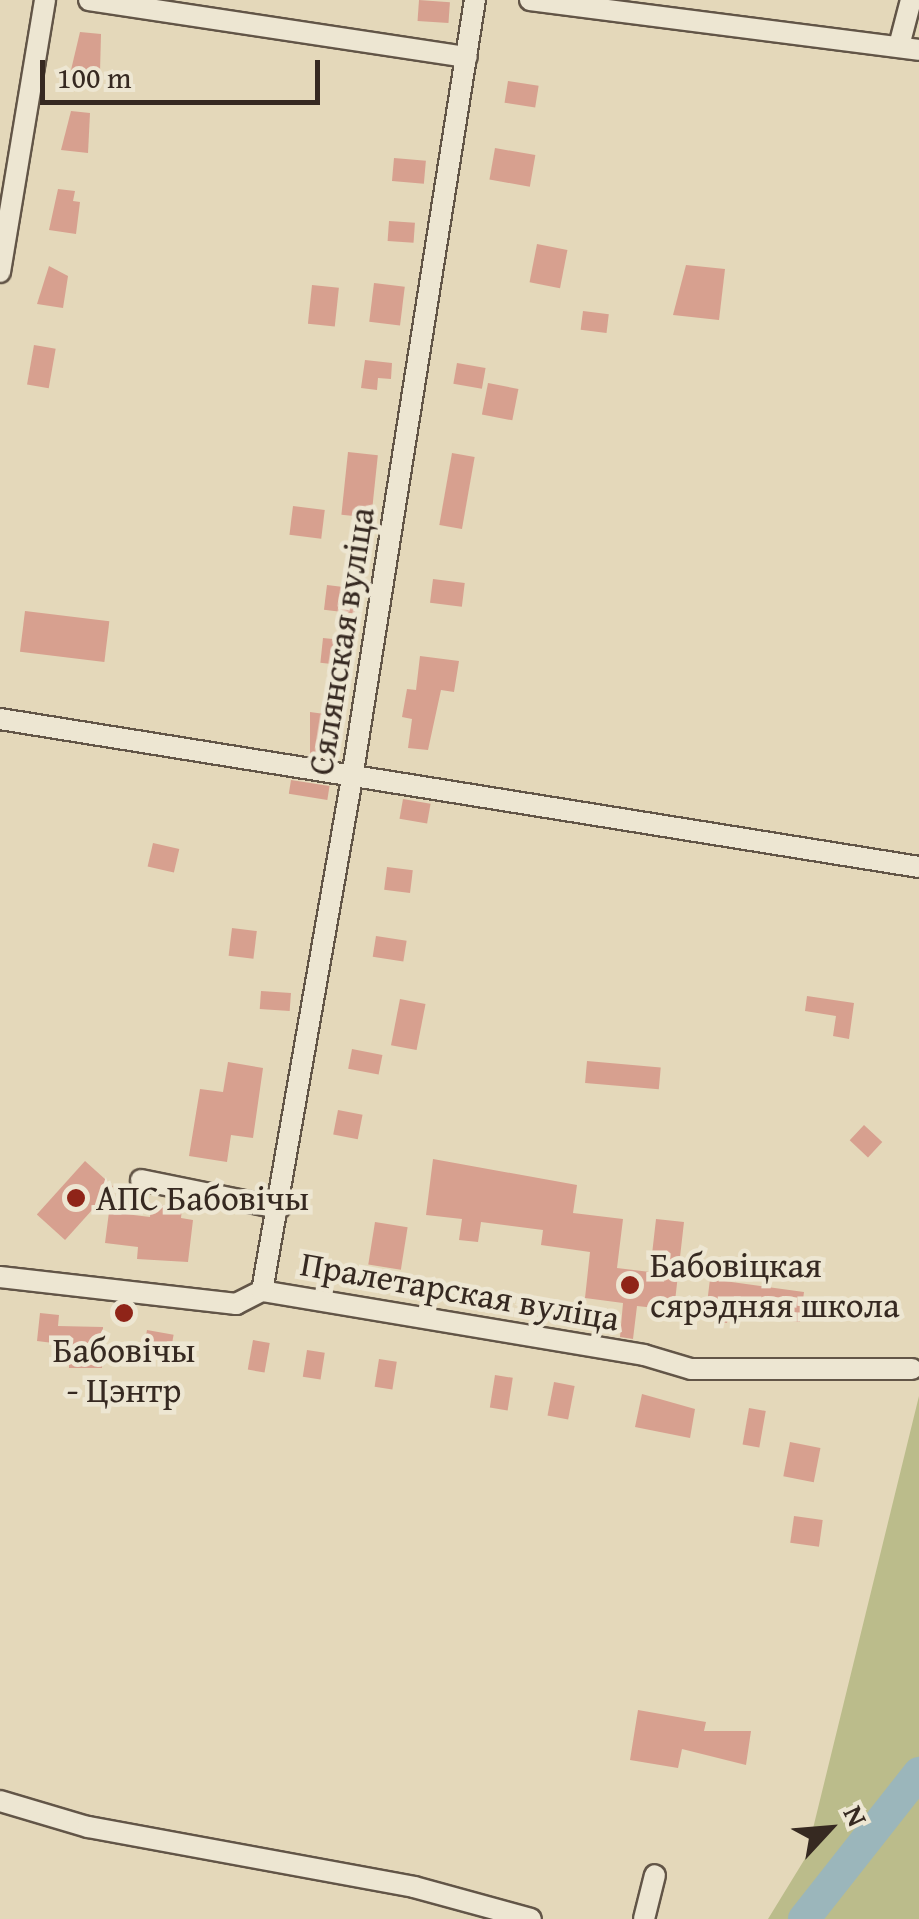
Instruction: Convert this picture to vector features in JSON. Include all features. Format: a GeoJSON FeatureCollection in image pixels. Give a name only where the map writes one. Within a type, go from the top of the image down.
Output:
{"type":"FeatureCollection","features":[{"type":"Feature","properties":{"kind":"street"},"geometry":{"type":"LineString","coordinates":[[0,272],[45,0]]}},
{"type":"Feature","properties":{"kind":"street"},"geometry":{"type":"LineString","coordinates":[[89,0],[466,57]]}},
{"type":"Feature","properties":{"kind":"street","name":"Сялянская вуліца"},"geometry":{"type":"LineString","coordinates":[[262,1290],[352,778],[475,0]]}},
{"type":"Feature","properties":{"kind":"street"},"geometry":{"type":"LineString","coordinates":[[530,0],[909,48],[911,0]]}},
{"type":"Feature","properties":{"kind":"street"},"geometry":{"type":"LineString","coordinates":[[0,720],[919,867]]}},
{"type":"Feature","properties":{"kind":"street"},"geometry":{"type":"LineString","coordinates":[[140,1180],[279,1208]]}},
{"type":"Feature","properties":{"kind":"street","name":"Пралетарская вуліца"},"geometry":{"type":"LineString","coordinates":[[0,1279],[236,1304],[262,1290],[644,1355],[692,1369],[912,1369]]}},
{"type":"Feature","properties":{"kind":"street"},"geometry":{"type":"LineString","coordinates":[[0,1801],[88,1827],[414,1887],[531,1919]]}},
{"type":"Feature","properties":{"kind":"street"},"geometry":{"type":"LineString","coordinates":[[644,1919],[655,1875]]}},
{"type":"Feature","properties":{"kind":"green space"},"geometry":{"type":"Polygon","coordinates":[[[919,1396],[919,1919],[768,1919],[806,1857],[919,1396]]]}},
{"type":"Feature","properties":{"kind":"building"},"geometry":{"type":"Polygon","coordinates":[[[419,0],[450,2],[448,23],[418,21],[419,0]]]}},
{"type":"Feature","properties":{"kind":"building"},"geometry":{"type":"Polygon","coordinates":[[[80,32],[101,34],[100,72],[71,70],[80,32]]]}},
{"type":"Feature","properties":{"kind":"building"},"geometry":{"type":"Polygon","coordinates":[[[508,81],[539,86],[535,108],[505,103],[508,81]]]}},
{"type":"Feature","properties":{"kind":"building"},"geometry":{"type":"Polygon","coordinates":[[[71,111],[90,113],[88,153],[61,150],[71,111]]]}},
{"type":"Feature","properties":{"kind":"building"},"geometry":{"type":"Polygon","coordinates":[[[495,148],[535,155],[530,187],[489,180],[495,148]]]}},
{"type":"Feature","properties":{"kind":"building"},"geometry":{"type":"Polygon","coordinates":[[[394,158],[426,161],[424,184],[392,181],[394,158]]]}},
{"type":"Feature","properties":{"kind":"building"},"geometry":{"type":"Polygon","coordinates":[[[58,189],[75,191],[73,201],[80,202],[76,234],[49,230],[58,189]]]}},
{"type":"Feature","properties":{"kind":"building"},"geometry":{"type":"Polygon","coordinates":[[[389,221],[415,223],[414,243],[388,241],[389,221]]]}},
{"type":"Feature","properties":{"kind":"building"},"geometry":{"type":"Polygon","coordinates":[[[537,244],[567,250],[560,288],[530,282],[537,244]]]}},
{"type":"Feature","properties":{"kind":"building"},"geometry":{"type":"Polygon","coordinates":[[[686,265],[725,269],[719,320],[673,315],[686,265]]]}},
{"type":"Feature","properties":{"kind":"building"},"geometry":{"type":"Polygon","coordinates":[[[49,266],[68,276],[63,308],[37,304],[49,266]]]}},
{"type":"Feature","properties":{"kind":"building"},"geometry":{"type":"Polygon","coordinates":[[[374,283],[405,287],[400,325],[369,322],[374,283]]]}},
{"type":"Feature","properties":{"kind":"building"},"geometry":{"type":"Polygon","coordinates":[[[312,285],[339,288],[335,327],[308,324],[312,285]]]}},
{"type":"Feature","properties":{"kind":"building"},"geometry":{"type":"Polygon","coordinates":[[[583,311],[609,314],[606,333],[581,330],[583,311]]]}},
{"type":"Feature","properties":{"kind":"building"},"geometry":{"type":"Polygon","coordinates":[[[34,345],[56,349],[49,388],[27,384],[34,345]]]}},
{"type":"Feature","properties":{"kind":"building"},"geometry":{"type":"Polygon","coordinates":[[[365,360],[392,363],[391,379],[378,378],[377,390],[361,388],[365,360]]]}},
{"type":"Feature","properties":{"kind":"building"},"geometry":{"type":"Polygon","coordinates":[[[457,363],[486,368],[482,389],[453,384],[457,363]]]}},
{"type":"Feature","properties":{"kind":"building"},"geometry":{"type":"Polygon","coordinates":[[[488,383],[518,389],[512,420],[482,414],[488,383]]]}},
{"type":"Feature","properties":{"kind":"building"},"geometry":{"type":"Polygon","coordinates":[[[348,452],[378,455],[371,518],[341,515],[348,452]]]}},
{"type":"Feature","properties":{"kind":"building"},"geometry":{"type":"Polygon","coordinates":[[[452,453],[475,457],[462,529],[439,525],[452,453]]]}},
{"type":"Feature","properties":{"kind":"building"},"geometry":{"type":"Polygon","coordinates":[[[293,506],[325,510],[321,539],[289,535],[293,506]]]}},
{"type":"Feature","properties":{"kind":"building"},"geometry":{"type":"Polygon","coordinates":[[[433,579],[465,583],[462,607],[430,603],[433,579]]]}},
{"type":"Feature","properties":{"kind":"building"},"geometry":{"type":"Polygon","coordinates":[[[327,585],[358,589],[355,614],[324,610],[327,585]]]}},
{"type":"Feature","properties":{"kind":"building"},"geometry":{"type":"Polygon","coordinates":[[[25,611],[109,621],[104,662],[20,652],[25,611]]]}},
{"type":"Feature","properties":{"kind":"building"},"geometry":{"type":"Polygon","coordinates":[[[323,638],[352,641],[349,666],[320,663],[323,638]]]}},
{"type":"Feature","properties":{"kind":"building"},"geometry":{"type":"Polygon","coordinates":[[[420,656],[459,661],[454,692],[441,690],[428,750],[408,748],[412,719],[402,717],[407,689],[416,690],[420,656]]]}},
{"type":"Feature","properties":{"kind":"building"},"geometry":{"type":"Polygon","coordinates":[[[310,712],[339,716],[333,759],[310,755],[310,712]]]}},
{"type":"Feature","properties":{"kind":"building"},"geometry":{"type":"Polygon","coordinates":[[[291,780],[330,786],[327,800],[289,794],[291,780]]]}},
{"type":"Feature","properties":{"kind":"building"},"geometry":{"type":"Polygon","coordinates":[[[403,799],[431,804],[427,824],[400,819],[403,799]]]}},
{"type":"Feature","properties":{"kind":"building"},"geometry":{"type":"Polygon","coordinates":[[[153,843],[179,849],[174,872],[148,866],[153,843]]]}},
{"type":"Feature","properties":{"kind":"building"},"geometry":{"type":"Polygon","coordinates":[[[387,867],[413,870],[410,893],[384,890],[387,867]]]}},
{"type":"Feature","properties":{"kind":"building"},"geometry":{"type":"Polygon","coordinates":[[[232,928],[257,931],[253,959],[229,956],[232,928]]]}},
{"type":"Feature","properties":{"kind":"building"},"geometry":{"type":"Polygon","coordinates":[[[376,936],[407,941],[403,962],[373,957],[376,936]]]}},
{"type":"Feature","properties":{"kind":"building"},"geometry":{"type":"Polygon","coordinates":[[[261,991],[291,993],[290,1011],[260,1009],[261,991]]]}},
{"type":"Feature","properties":{"kind":"building"},"geometry":{"type":"Polygon","coordinates":[[[807,996],[854,1003],[849,1039],[833,1036],[836,1016],[805,1011],[807,996]]]}},
{"type":"Feature","properties":{"kind":"building"},"geometry":{"type":"Polygon","coordinates":[[[400,999],[426,1004],[417,1050],[391,1045],[400,999]]]}},
{"type":"Feature","properties":{"kind":"building"},"geometry":{"type":"Polygon","coordinates":[[[352,1049],[382,1055],[379,1075],[348,1069],[352,1049]]]}},
{"type":"Feature","properties":{"kind":"building"},"geometry":{"type":"Polygon","coordinates":[[[587,1061],[661,1067],[659,1089],[585,1083],[587,1061]]]}},
{"type":"Feature","properties":{"kind":"building"},"geometry":{"type":"Polygon","coordinates":[[[228,1062],[263,1068],[253,1138],[231,1135],[227,1162],[189,1156],[200,1089],[223,1092],[228,1062]]]}},
{"type":"Feature","properties":{"kind":"building"},"geometry":{"type":"Polygon","coordinates":[[[338,1110],[363,1115],[358,1139],[333,1135],[338,1110]]]}},
{"type":"Feature","properties":{"kind":"building"},"geometry":{"type":"Polygon","coordinates":[[[864,1125],[882,1142],[868,1157],[850,1140],[864,1125]]]}},
{"type":"Feature","properties":{"kind":"building"},"geometry":{"type":"Polygon","coordinates":[[[433,1159],[577,1185],[573,1213],[623,1219],[617,1268],[650,1272],[656,1219],[684,1222],[674,1310],[637,1306],[633,1339],[620,1337],[623,1303],[585,1298],[590,1252],[541,1245],[543,1230],[481,1222],[478,1242],[459,1240],[462,1219],[426,1215],[433,1159]]]}},
{"type":"Feature","properties":{"kind":"building"},"geometry":{"type":"Polygon","coordinates":[[[85,1161],[113,1186],[65,1240],[37,1215],[85,1161]]]}},
{"type":"Feature","properties":{"kind":"building"},"geometry":{"type":"Polygon","coordinates":[[[151,1204],[182,1208],[181,1218],[193,1220],[188,1262],[137,1259],[138,1247],[105,1243],[109,1212],[150,1217],[151,1204]]]}},
{"type":"Feature","properties":{"kind":"building"},"geometry":{"type":"Polygon","coordinates":[[[375,1222],[408,1227],[401,1270],[368,1264],[375,1222]]]}},
{"type":"Feature","properties":{"kind":"building"},"geometry":{"type":"Polygon","coordinates":[[[710,1279],[804,1292],[800,1322],[729,1313],[727,1323],[705,1320],[710,1279]]]}},
{"type":"Feature","properties":{"kind":"building"},"geometry":{"type":"Polygon","coordinates":[[[40,1313],[59,1315],[58,1326],[103,1327],[102,1368],[69,1368],[69,1345],[37,1341],[40,1313]]]}},
{"type":"Feature","properties":{"kind":"building"},"geometry":{"type":"Polygon","coordinates":[[[147,1330],[174,1335],[170,1354],[144,1350],[147,1330]]]}},
{"type":"Feature","properties":{"kind":"building"},"geometry":{"type":"Polygon","coordinates":[[[253,1340],[270,1343],[265,1372],[248,1370],[253,1340]]]}},
{"type":"Feature","properties":{"kind":"building"},"geometry":{"type":"Polygon","coordinates":[[[307,1350],[325,1353],[321,1379],[303,1377],[307,1350]]]}},
{"type":"Feature","properties":{"kind":"building"},"geometry":{"type":"Polygon","coordinates":[[[379,1359],[397,1362],[392,1389],[375,1387],[379,1359]]]}},
{"type":"Feature","properties":{"kind":"building"},"geometry":{"type":"Polygon","coordinates":[[[495,1375],[513,1378],[508,1410],[490,1408],[495,1375]]]}},
{"type":"Feature","properties":{"kind":"building"},"geometry":{"type":"Polygon","coordinates":[[[554,1382],[575,1386],[568,1419],[548,1415],[554,1382]]]}},
{"type":"Feature","properties":{"kind":"building"},"geometry":{"type":"Polygon","coordinates":[[[642,1394],[695,1409],[690,1438],[635,1427],[642,1394]]]}},
{"type":"Feature","properties":{"kind":"building"},"geometry":{"type":"Polygon","coordinates":[[[749,1408],[766,1411],[759,1447],[743,1444],[749,1408]]]}},
{"type":"Feature","properties":{"kind":"building"},"geometry":{"type":"Polygon","coordinates":[[[790,1442],[820,1448],[814,1482],[783,1476],[790,1442]]]}},
{"type":"Feature","properties":{"kind":"building"},"geometry":{"type":"Polygon","coordinates":[[[794,1516],[823,1520],[819,1547],[790,1543],[794,1516]]]}},
{"type":"Feature","properties":{"kind":"building"},"geometry":{"type":"Polygon","coordinates":[[[638,1710],[706,1722],[704,1731],[751,1731],[746,1765],[682,1749],[678,1768],[630,1760],[638,1710]]]}},
{"type":"Feature","properties":{"kind":"waterway"},"geometry":{"type":"LineString","coordinates":[[804,1919],[919,1773]]}},
{"type":"Feature","properties":{"kind":"place","name":"АПС Бабовічы"},"geometry":{"type":"Point","coordinates":[76,1198]}},
{"type":"Feature","properties":{"kind":"place","name":"Бабовіцкая сярэдняя школа"},"geometry":{"type":"Point","coordinates":[630,1285]}},
{"type":"Feature","properties":{"kind":"place","name":"Бабовічы - Цэнтр"},"geometry":{"type":"Point","coordinates":[124,1313]}}]}
